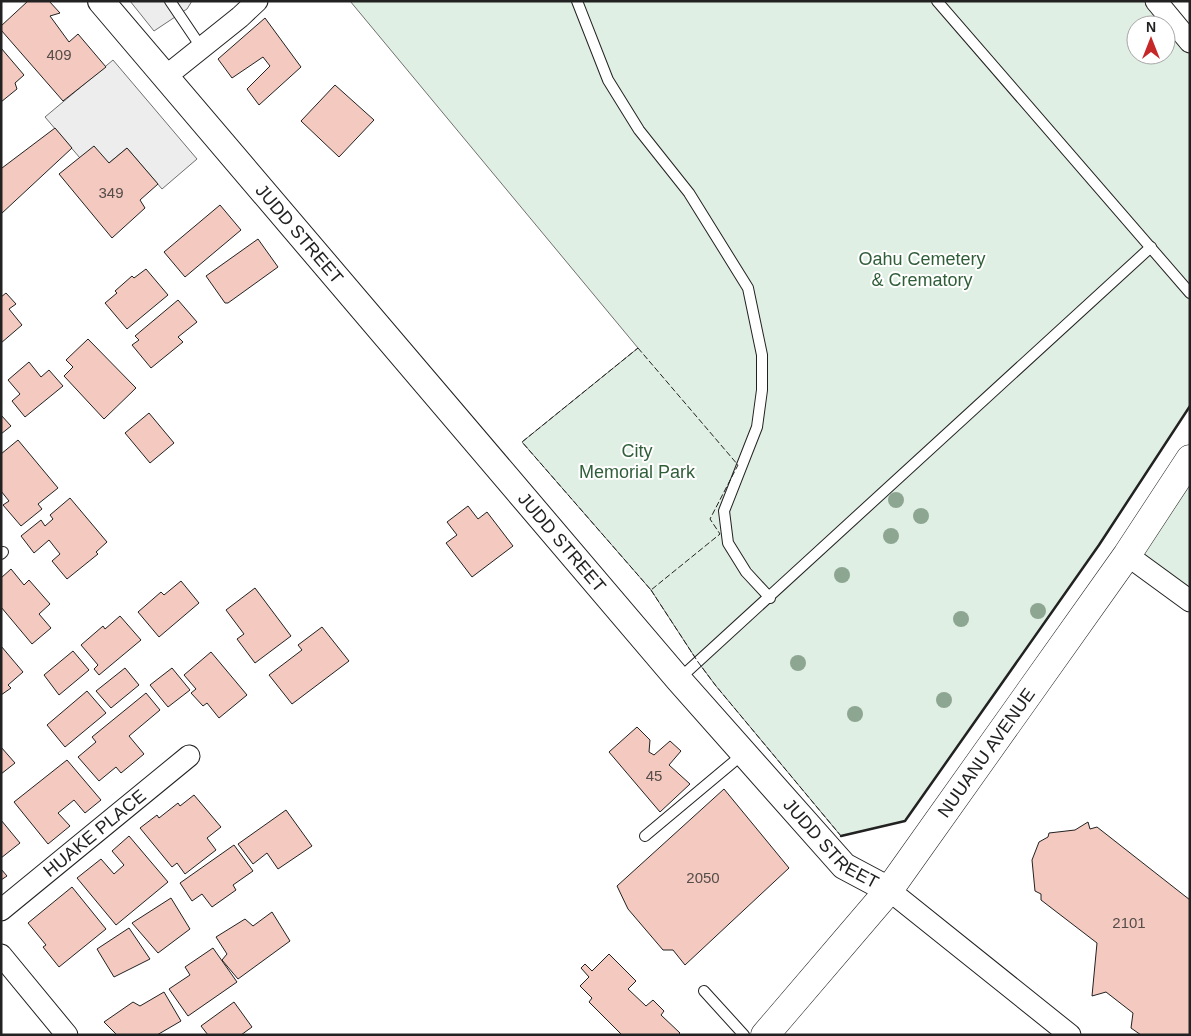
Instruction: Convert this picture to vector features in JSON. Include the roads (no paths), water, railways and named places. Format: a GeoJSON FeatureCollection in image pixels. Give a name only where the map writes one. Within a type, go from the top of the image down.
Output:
{"type":"FeatureCollection","features":[{"type":"Feature","properties":{"kind":"main road","name":"NUUANU AVENUE"},"geometry":{"type":"LineString","coordinates":[[765,1035],[889,890],[1127,555],[1190,459]]}},
{"type":"Feature","properties":{"kind":"street","name":"JUDD STREET"},"geometry":{"type":"LineString","coordinates":[[101,1],[679,680],[844,866],[889,890],[1070,1035]]}},
{"type":"Feature","properties":{"kind":"street"},"geometry":{"type":"LineString","coordinates":[[165,76],[240,17],[257,1]]}},
{"type":"Feature","properties":{"kind":"street"},"geometry":{"type":"LineString","coordinates":[[1156,1],[1190,42]]}},
{"type":"Feature","properties":{"kind":"street"},"geometry":{"type":"LineString","coordinates":[[1127,555],[1190,601]]}},
{"type":"Feature","properties":{"kind":"street","name":"HUAKE PLACE"},"geometry":{"type":"LineString","coordinates":[[1,910],[189,756]]}},
{"type":"Feature","properties":{"kind":"street"},"geometry":{"type":"LineString","coordinates":[[1,955],[67,1035]]}},
{"type":"Feature","properties":{"kind":"lane"},"geometry":{"type":"LineString","coordinates":[[170,1],[201,47]]}},
{"type":"Feature","properties":{"kind":"lane"},"geometry":{"type":"LineString","coordinates":[[577,1],[608,80],[638,130],[689,193],[748,288],[762,355],[762,390],[757,428],[724,511],[728,543],[746,572],[770,598]]}},
{"type":"Feature","properties":{"kind":"lane"},"geometry":{"type":"LineString","coordinates":[[937,1],[1190,292]]}},
{"type":"Feature","properties":{"kind":"lane"},"geometry":{"type":"LineString","coordinates":[[679,680],[1151,247]]}},
{"type":"Feature","properties":{"kind":"lane"},"geometry":{"type":"LineString","coordinates":[[645,836],[744,753]]}},
{"type":"Feature","properties":{"kind":"lane"},"geometry":{"type":"LineString","coordinates":[[704,991],[744,1035]]}},
{"type":"Feature","properties":{"kind":"park label","name":"Oahu Cemetery & Crematory"},"geometry":{"type":"Point","coordinates":[922,269]}},
{"type":"Feature","properties":{"kind":"park label","name":"City Memorial Park"},"geometry":{"type":"Point","coordinates":[637,461]}}]}
